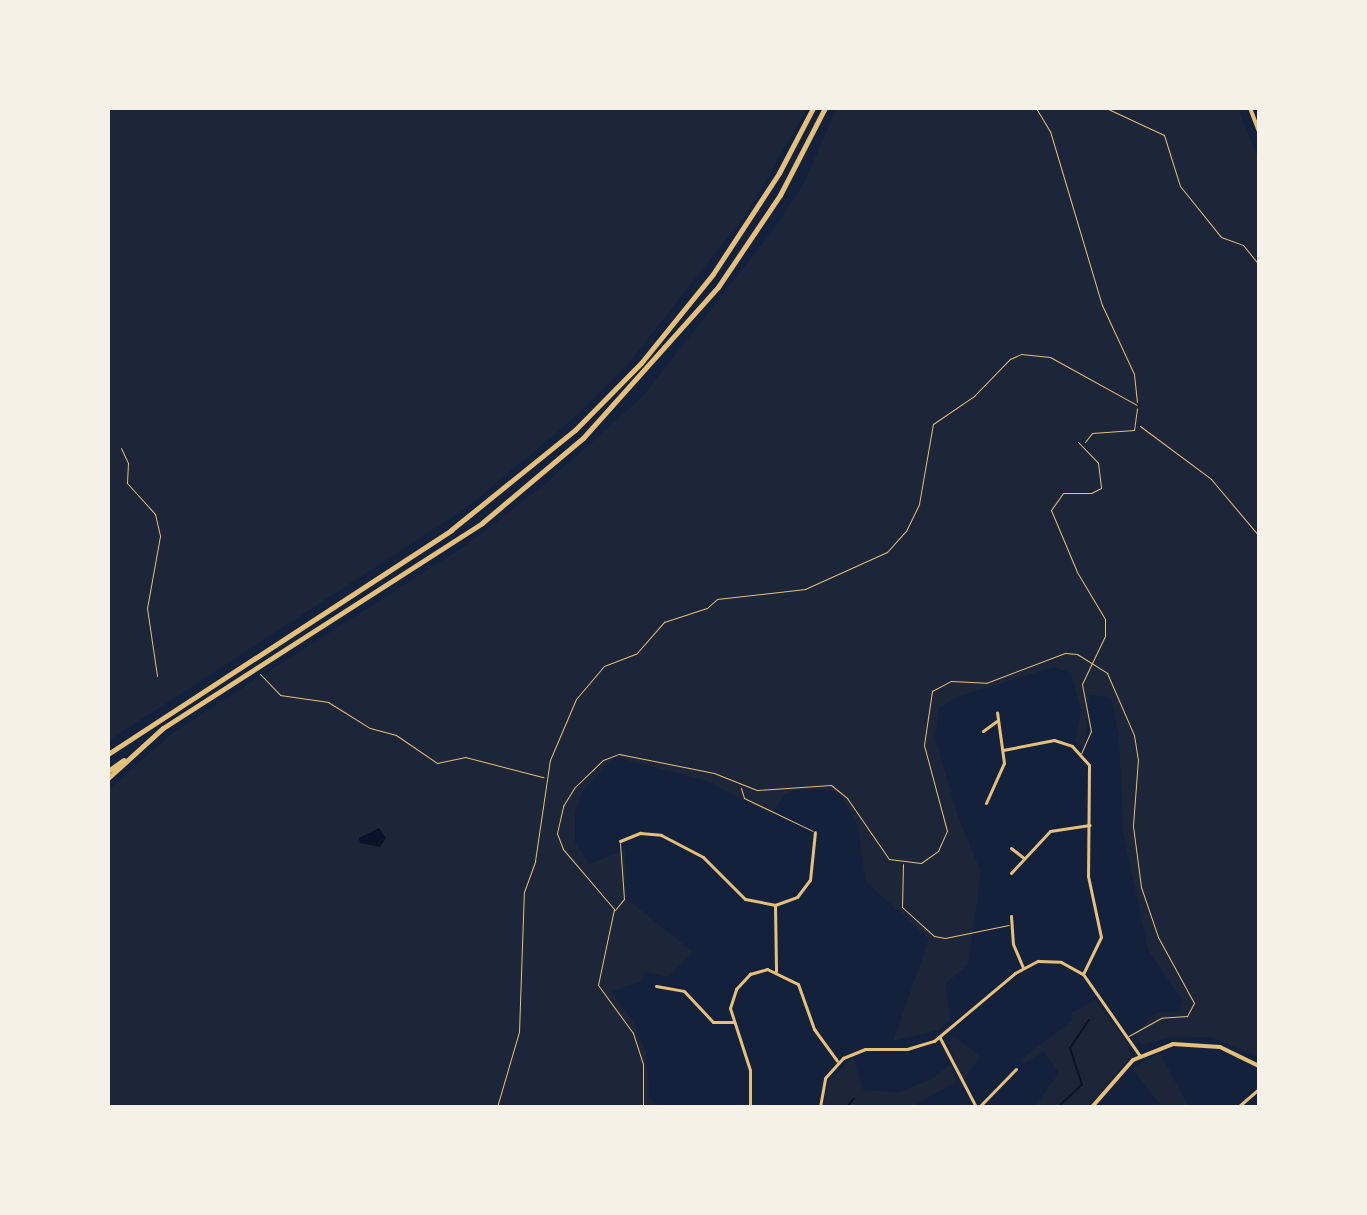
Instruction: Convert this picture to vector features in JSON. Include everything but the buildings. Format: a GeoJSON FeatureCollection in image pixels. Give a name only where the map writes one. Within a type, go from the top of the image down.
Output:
{"type":"FeatureCollection","features":[{"type":"Feature","properties":{"kind":"main road"},"geometry":{"type":"LineString","coordinates":[[108,754],[176,705],[451,530],[575,430],[641,363],[713,274],[779,173],[813,108]]}},
{"type":"Feature","properties":{"kind":"main road"},"geometry":{"type":"LineString","coordinates":[[108,771],[182,716],[482,523],[612,409],[735,264],[780,195],[825,108]]}},
{"type":"Feature","properties":{"kind":"main road"},"geometry":{"type":"LineString","coordinates":[[108,778],[131,755]]}},
{"type":"Feature","properties":{"kind":"street"},"geometry":{"type":"LineString","coordinates":[[1250,108],[1259,132]]}},
{"type":"Feature","properties":{"kind":"street"},"geometry":{"type":"LineString","coordinates":[[986,803],[1002,773],[1003,750],[997,712]]}},
{"type":"Feature","properties":{"kind":"street"},"geometry":{"type":"LineString","coordinates":[[983,731],[997,721]]}},
{"type":"Feature","properties":{"kind":"street"},"geometry":{"type":"LineString","coordinates":[[1003,750],[1054,740],[1081,753],[1093,775],[1088,876],[1101,937],[1083,974]]}},
{"type":"Feature","properties":{"kind":"street"},"geometry":{"type":"LineString","coordinates":[[1011,873],[1054,829],[1090,825]]}},
{"type":"Feature","properties":{"kind":"street"},"geometry":{"type":"LineString","coordinates":[[620,841],[640,833],[661,835],[703,857],[745,899],[775,905],[797,897],[810,880],[815,832]]}},
{"type":"Feature","properties":{"kind":"street"},"geometry":{"type":"LineString","coordinates":[[1011,848],[1024,858]]}},
{"type":"Feature","properties":{"kind":"street"},"geometry":{"type":"LineString","coordinates":[[775,905],[776,971]]}},
{"type":"Feature","properties":{"kind":"street"},"geometry":{"type":"LineString","coordinates":[[1011,916],[1023,967]]}},
{"type":"Feature","properties":{"kind":"street"},"geometry":{"type":"LineString","coordinates":[[820,1107],[825,1078],[838,1062],[865,1049],[907,1049],[940,1038],[1023,967],[1053,961],[1083,974],[1140,1056]]}},
{"type":"Feature","properties":{"kind":"street"},"geometry":{"type":"LineString","coordinates":[[750,1107],[750,1070],[733,1022],[732,996],[742,981],[758,970],[776,971],[801,987],[814,1029],[838,1062]]}},
{"type":"Feature","properties":{"kind":"street"},"geometry":{"type":"LineString","coordinates":[[656,986],[684,991],[713,1022],[733,1022]]}},
{"type":"Feature","properties":{"kind":"street"},"geometry":{"type":"LineString","coordinates":[[940,1038],[977,1107],[1016,1069]]}},
{"type":"Feature","properties":{"kind":"street"},"geometry":{"type":"LineString","coordinates":[[1092,1107],[1121,1070],[1140,1056],[1173,1044],[1198,1043],[1229,1050],[1259,1066]]}},
{"type":"Feature","properties":{"kind":"street"},"geometry":{"type":"LineString","coordinates":[[1238,1107],[1259,1089]]}},
{"type":"Feature","properties":{"kind":"lane"},"geometry":{"type":"LineString","coordinates":[[1078,442],[1086,445],[1102,471],[1101,488],[1091,493],[1063,493],[1051,510],[1077,572],[1104,614],[1105,636],[1082,684],[1091,731],[1081,753]]}},
{"type":"Feature","properties":{"kind":"lane"},"geometry":{"type":"LineString","coordinates":[[614,911],[606,895],[563,849],[557,833],[568,796],[589,773],[619,754],[714,773],[742,786],[776,791],[806,783],[836,787],[885,855],[903,864],[933,856],[947,831],[924,745],[932,691],[951,681],[986,683],[1065,653],[1091,662],[1110,677],[1136,743],[1133,826],[1141,887],[1152,924],[1194,1003],[1187,1016],[1161,1018],[1128,1037]]}},
{"type":"Feature","properties":{"kind":"lane"},"geometry":{"type":"LineString","coordinates":[[742,786],[744,798],[815,832]]}},
{"type":"Feature","properties":{"kind":"lane"},"geometry":{"type":"LineString","coordinates":[[620,841],[624,899],[614,911],[598,985],[633,1033],[644,1072],[643,1107]]}},
{"type":"Feature","properties":{"kind":"lane"},"geometry":{"type":"LineString","coordinates":[[903,864],[902,907],[934,936],[945,938],[1011,925]]}},
{"type":"Feature","properties":{"kind":"path"},"geometry":{"type":"LineString","coordinates":[[1036,108],[1050,131],[1102,305],[1134,374],[1138,424],[1129,433],[1092,433],[1086,445]]}},
{"type":"Feature","properties":{"kind":"path"},"geometry":{"type":"LineString","coordinates":[[1106,108],[1164,135],[1180,186],[1221,237],[1243,245],[1259,265]]}},
{"type":"Feature","properties":{"kind":"path"},"geometry":{"type":"LineString","coordinates":[[497,1107],[519,1032],[524,892],[535,861],[546,777],[576,699],[604,666],[636,654],[664,622],[707,608],[717,599],[784,594],[823,582],[887,552],[906,531],[919,504],[933,424],[974,396],[1010,359],[1033,354],[1050,357],[1137,405]]}},
{"type":"Feature","properties":{"kind":"path"},"geometry":{"type":"LineString","coordinates":[[1138,424],[1211,479],[1259,536]]}},
{"type":"Feature","properties":{"kind":"path"},"geometry":{"type":"LineString","coordinates":[[121,448],[128,463],[127,483],[155,514],[160,536],[147,608],[157,676]]}},
{"type":"Feature","properties":{"kind":"path"},"geometry":{"type":"LineString","coordinates":[[256,669],[280,695],[328,702],[370,728],[396,735],[437,763],[465,757],[546,777]]}},
{"type":"Feature","properties":{"kind":"shaded area"},"geometry":{"type":"Polygon","coordinates":[[[108,108],[807,108],[749,210],[628,364],[577,415],[469,506],[108,741],[108,108]]]}},
{"type":"Feature","properties":{"kind":"shaded area"},"geometry":{"type":"Polygon","coordinates":[[[837,108],[1238,108],[1259,161],[1259,1057],[1211,1037],[1167,1038],[1142,1045],[1134,1034],[1157,1012],[1179,1012],[1182,1000],[1148,950],[1123,832],[1119,736],[1111,697],[1089,695],[1085,749],[1075,741],[1081,710],[1071,673],[1054,667],[957,697],[939,708],[935,737],[958,817],[981,872],[968,965],[945,984],[951,1020],[938,1030],[893,1041],[929,939],[865,881],[858,825],[840,795],[830,790],[796,790],[784,795],[772,815],[707,781],[615,757],[583,790],[575,813],[575,842],[589,864],[625,850],[627,899],[693,952],[668,977],[645,972],[642,981],[611,992],[634,1022],[646,1052],[650,1098],[659,1107],[108,1107],[108,790],[174,732],[465,546],[544,485],[643,396],[771,233],[804,183],[837,108]]]}},
{"type":"Feature","properties":{"kind":"shaded area"},"geometry":{"type":"Polygon","coordinates":[[[379,828],[386,838],[380,847],[360,843],[359,838],[379,828]]]}},
{"type":"Feature","properties":{"kind":"shaded area"},"geometry":{"type":"Polygon","coordinates":[[[1095,1000],[1127,1042],[1131,1056],[1087,1107],[1034,1107],[1059,1073],[1043,1051],[1024,1064],[1020,1060],[1073,1020],[1071,1013],[1095,1000]]]}},
{"type":"Feature","properties":{"kind":"shaded area"},"geometry":{"type":"Polygon","coordinates":[[[953,1036],[980,1056],[963,1082],[948,1042],[953,1036]]]}},
{"type":"Feature","properties":{"kind":"shaded area"},"geometry":{"type":"Polygon","coordinates":[[[1160,1053],[1189,1107],[1162,1107],[1132,1068],[1160,1053]]]}},
{"type":"Feature","properties":{"kind":"shaded area"},"geometry":{"type":"Polygon","coordinates":[[[853,1057],[863,1090],[899,1092],[932,1079],[951,1064],[956,1082],[911,1107],[823,1107],[828,1082],[853,1057]]]}},
{"type":"Feature","properties":{"kind":"waterway"},"geometry":{"type":"LineString","coordinates":[[1058,1107],[1082,1085],[1070,1048],[1089,1020]]}},
{"type":"Feature","properties":{"kind":"waterway"},"geometry":{"type":"LineString","coordinates":[[847,1107],[854,1098]]}}]}
